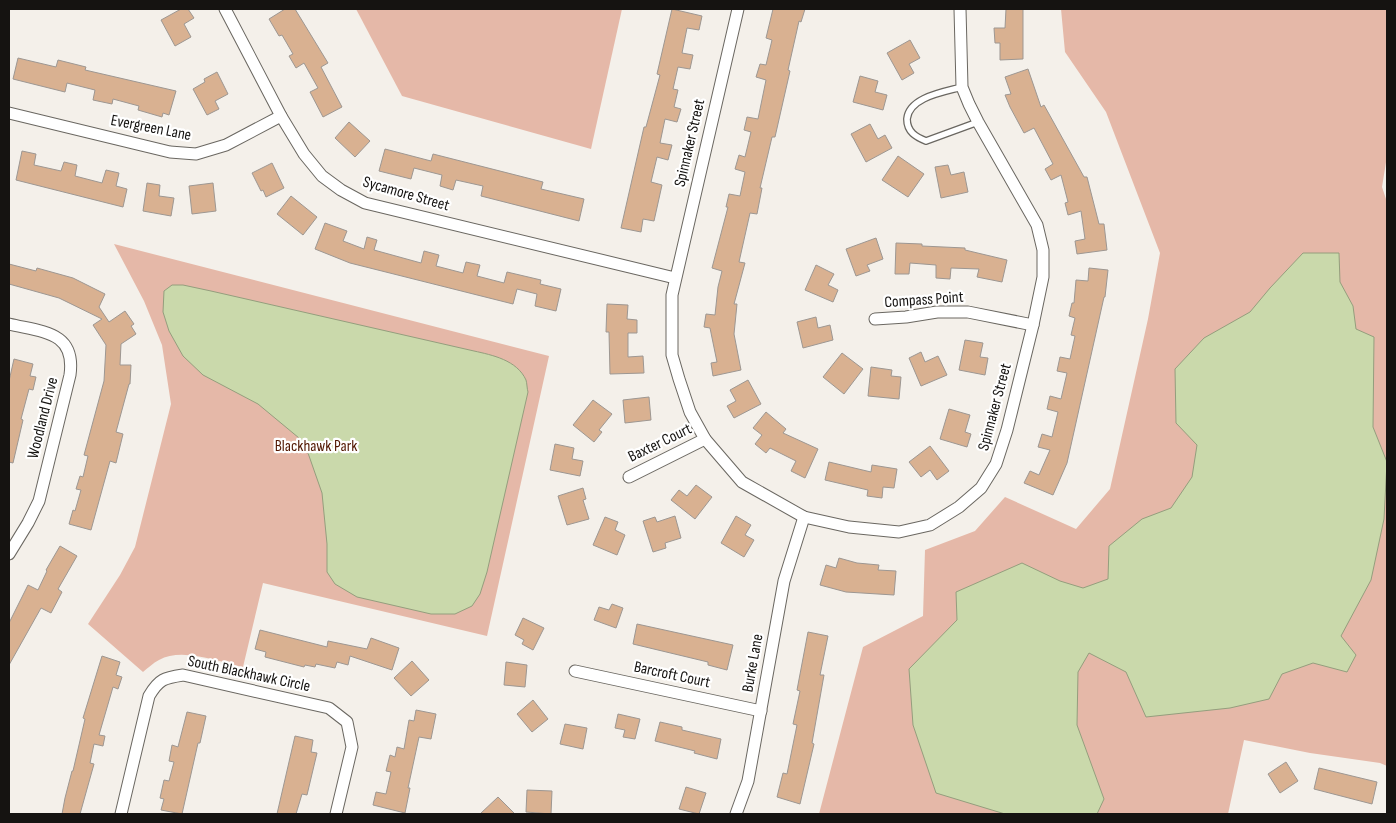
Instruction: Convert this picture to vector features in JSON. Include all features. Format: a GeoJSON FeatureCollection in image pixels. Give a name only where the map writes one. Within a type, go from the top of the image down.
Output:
{"type":"FeatureCollection","features":[{"type":"Feature","properties":{"kind":"street","name":"Sycamore Street"},"geometry":{"type":"LineString","coordinates":[[225,9],[281,116],[304,154],[322,176],[341,190],[365,203],[675,278]]}},
{"type":"Feature","properties":{"kind":"street","name":"Spinnaker Street"},"geometry":{"type":"LineString","coordinates":[[738,9],[675,278],[672,295],[672,355],[690,412],[705,440],[742,482],[804,517],[849,527],[899,532],[930,525],[959,507],[980,488],[996,464],[1008,430],[1043,277],[1043,250],[1037,225],[978,122],[962,87],[960,9]]}},
{"type":"Feature","properties":{"kind":"street","name":"Evergreen Lane"},"geometry":{"type":"LineString","coordinates":[[9,113],[170,152],[196,154],[226,145],[281,116]]}},
{"type":"Feature","properties":{"kind":"street","name":"Compass Point"},"geometry":{"type":"LineString","coordinates":[[875,319],[937,312],[968,312],[1033,325]]}},
{"type":"Feature","properties":{"kind":"street","name":"Woodland Drive"},"geometry":{"type":"LineString","coordinates":[[9,324],[59,338],[70,351],[72,362],[39,501],[9,554]]}},
{"type":"Feature","properties":{"kind":"street","name":"Baxter Court"},"geometry":{"type":"LineString","coordinates":[[629,477],[705,440]]}},
{"type":"Feature","properties":{"kind":"street","name":"Burke Lane"},"geometry":{"type":"LineString","coordinates":[[736,814],[748,782],[784,581],[804,517]]}},
{"type":"Feature","properties":{"kind":"street","name":"Barcroft Court"},"geometry":{"type":"LineString","coordinates":[[575,671],[761,710]]}},
{"type":"Feature","properties":{"kind":"street","name":"South Blackhawk Circle"},"geometry":{"type":"LineString","coordinates":[[121,814],[149,696],[157,684],[166,678],[183,675],[329,708],[347,722],[352,747],[336,814]]}},
{"type":"Feature","properties":{"kind":"lane"},"geometry":{"type":"LineString","coordinates":[[962,87],[939,93],[914,105],[908,112],[907,124],[913,136],[926,141],[978,122]]}},
{"type":"Feature","properties":{"kind":"green space"},"geometry":{"type":"Polygon","coordinates":[[[356,9],[622,9],[591,149],[402,96],[356,9]]]}},
{"type":"Feature","properties":{"kind":"green space"},"geometry":{"type":"Polygon","coordinates":[[[1061,9],[1387,9],[1387,156],[1382,187],[1387,202],[1387,766],[1380,763],[1310,753],[1244,740],[1228,814],[819,814],[863,647],[923,616],[925,550],[975,531],[1005,497],[1076,529],[1110,489],[1148,319],[1160,253],[1106,112],[1065,52],[1061,9]]]}},
{"type":"Feature","properties":{"kind":"green space","name":"Blackhawk Park"},"geometry":{"type":"Polygon","coordinates":[[[114,244],[549,356],[487,636],[263,583],[243,667],[201,657],[178,655],[168,656],[159,660],[143,672],[88,624],[120,575],[135,547],[171,404],[162,345],[144,301],[114,244]]]}},
{"type":"Feature","properties":{"kind":"shaded area"},"geometry":{"type":"Polygon","coordinates":[[[1303,253],[1339,253],[1340,282],[1353,306],[1356,329],[1374,337],[1373,427],[1387,462],[1384,519],[1371,580],[1341,636],[1356,655],[1347,672],[1313,663],[1282,674],[1269,699],[1230,708],[1146,717],[1126,672],[1089,653],[1078,672],[1077,725],[1104,799],[1097,814],[1005,814],[936,793],[913,725],[909,669],[957,620],[956,592],[1022,563],[1060,581],[1083,588],[1108,579],[1109,546],[1142,519],[1171,508],[1192,477],[1197,445],[1176,423],[1175,369],[1204,338],[1250,312],[1303,253]]]}},
{"type":"Feature","properties":{"kind":"shaded area"},"geometry":{"type":"Polygon","coordinates":[[[172,285],[183,285],[211,291],[488,354],[510,363],[522,373],[526,380],[528,392],[487,572],[480,594],[472,606],[455,614],[431,614],[357,597],[335,584],[327,572],[327,544],[322,493],[308,453],[299,438],[258,404],[203,375],[183,356],[169,331],[163,312],[164,291],[172,285]]]}},
{"type":"Feature","properties":{"kind":"building"},"geometry":{"type":"Polygon","coordinates":[[[181,9],[188,9],[194,18],[184,24],[191,37],[175,46],[161,20],[181,9]]]}},
{"type":"Feature","properties":{"kind":"building"},"geometry":{"type":"Polygon","coordinates":[[[285,9],[295,9],[328,63],[321,67],[342,107],[323,117],[310,92],[318,88],[304,63],[296,68],[289,56],[293,54],[282,35],[279,36],[269,19],[285,9]]]}},
{"type":"Feature","properties":{"kind":"building"},"geometry":{"type":"Polygon","coordinates":[[[672,9],[702,16],[699,30],[687,28],[682,53],[693,55],[690,69],[678,67],[673,89],[678,90],[674,107],[681,109],[677,122],[665,119],[660,143],[672,145],[668,160],[657,157],[651,182],[662,185],[654,221],[643,219],[641,232],[621,228],[644,127],[646,127],[660,75],[657,74],[672,9]]]}},
{"type":"Feature","properties":{"kind":"building"},"geometry":{"type":"Polygon","coordinates":[[[773,9],[805,9],[801,22],[799,21],[775,137],[772,137],[760,188],[762,188],[757,214],[750,213],[739,262],[745,263],[734,304],[737,304],[734,334],[741,370],[713,376],[711,363],[717,362],[710,328],[704,327],[706,314],[715,315],[722,271],[712,268],[728,207],[726,207],[729,194],[740,196],[745,172],[735,169],[739,155],[745,157],[751,132],[744,130],[747,117],[758,119],[766,80],[756,77],[760,64],[766,65],[772,40],[766,38],[773,9]]]}},
{"type":"Feature","properties":{"kind":"building"},"geometry":{"type":"Polygon","coordinates":[[[1006,9],[1023,9],[1023,59],[1000,60],[1000,43],[995,43],[994,28],[1005,28],[1006,9]]]}},
{"type":"Feature","properties":{"kind":"building"},"geometry":{"type":"Polygon","coordinates":[[[910,40],[920,58],[909,64],[914,73],[902,80],[887,53],[910,40]]]}},
{"type":"Feature","properties":{"kind":"building"},"geometry":{"type":"Polygon","coordinates":[[[18,58],[56,67],[58,60],[86,67],[85,70],[176,91],[169,115],[163,113],[162,117],[138,110],[139,106],[113,99],[112,104],[93,100],[95,90],[67,83],[65,92],[13,79],[18,58]]]}},
{"type":"Feature","properties":{"kind":"building"},"geometry":{"type":"Polygon","coordinates":[[[1028,69],[1041,107],[1044,105],[1084,177],[1087,177],[1099,224],[1104,224],[1107,250],[1077,254],[1075,241],[1085,239],[1081,211],[1068,215],[1065,203],[1068,202],[1061,175],[1051,180],[1045,169],[1053,164],[1034,128],[1024,133],[1010,107],[1005,95],[1011,94],[1005,77],[1028,69]]]}},
{"type":"Feature","properties":{"kind":"building"},"geometry":{"type":"Polygon","coordinates":[[[217,72],[228,94],[215,101],[219,109],[207,115],[193,89],[205,82],[204,79],[217,72]]]}},
{"type":"Feature","properties":{"kind":"building"},"geometry":{"type":"Polygon","coordinates":[[[860,76],[878,81],[875,92],[887,95],[883,110],[853,102],[860,76]]]}},
{"type":"Feature","properties":{"kind":"building"},"geometry":{"type":"Polygon","coordinates":[[[349,122],[370,141],[355,157],[335,138],[349,122]]]}},
{"type":"Feature","properties":{"kind":"building"},"geometry":{"type":"Polygon","coordinates":[[[870,124],[878,139],[885,135],[892,148],[866,162],[851,134],[870,124]]]}},
{"type":"Feature","properties":{"kind":"building"},"geometry":{"type":"Polygon","coordinates":[[[385,149],[431,161],[433,154],[543,182],[541,189],[584,199],[579,221],[481,196],[483,186],[456,180],[453,190],[440,186],[442,175],[414,168],[411,179],[379,171],[385,149]]]}},
{"type":"Feature","properties":{"kind":"building"},"geometry":{"type":"Polygon","coordinates":[[[22,151],[36,154],[34,165],[61,171],[64,162],[77,165],[75,176],[102,183],[106,170],[119,173],[116,186],[127,189],[123,207],[16,180],[22,151]]]}},
{"type":"Feature","properties":{"kind":"building"},"geometry":{"type":"Polygon","coordinates":[[[898,156],[924,174],[908,197],[882,180],[898,156]]]}},
{"type":"Feature","properties":{"kind":"building"},"geometry":{"type":"Polygon","coordinates":[[[272,163],[284,188],[266,197],[252,173],[272,163]]]}},
{"type":"Feature","properties":{"kind":"building"},"geometry":{"type":"Polygon","coordinates":[[[948,165],[951,175],[964,172],[968,192],[941,198],[935,167],[948,165]]]}},
{"type":"Feature","properties":{"kind":"building"},"geometry":{"type":"Polygon","coordinates":[[[147,183],[160,185],[159,196],[174,198],[171,216],[143,211],[147,183]]]}},
{"type":"Feature","properties":{"kind":"building"},"geometry":{"type":"Polygon","coordinates":[[[213,183],[216,211],[192,214],[189,186],[213,183]]]}},
{"type":"Feature","properties":{"kind":"building"},"geometry":{"type":"Polygon","coordinates":[[[291,196],[317,217],[303,235],[277,214],[291,196]]]}},
{"type":"Feature","properties":{"kind":"building"},"geometry":{"type":"Polygon","coordinates":[[[325,223],[347,231],[343,241],[364,249],[367,237],[377,240],[374,250],[421,263],[424,251],[439,255],[436,266],[463,273],[466,262],[480,265],[477,276],[504,283],[507,272],[541,280],[540,284],[561,289],[556,311],[535,306],[537,294],[517,289],[513,304],[350,263],[315,249],[325,223]]]}},
{"type":"Feature","properties":{"kind":"building"},"geometry":{"type":"Polygon","coordinates":[[[876,238],[883,259],[867,265],[870,271],[856,276],[846,249],[876,238]]]}},
{"type":"Feature","properties":{"kind":"building"},"geometry":{"type":"Polygon","coordinates":[[[896,243],[965,248],[965,250],[1007,260],[1002,282],[977,277],[979,269],[951,268],[950,279],[936,278],[936,265],[910,263],[909,274],[895,274],[896,243]]]}},
{"type":"Feature","properties":{"kind":"building"},"geometry":{"type":"Polygon","coordinates":[[[9,264],[36,271],[37,268],[73,278],[105,294],[99,307],[109,322],[125,311],[134,324],[131,326],[136,334],[121,344],[120,365],[131,365],[130,384],[116,432],[123,434],[116,463],[110,461],[91,530],[69,524],[81,490],[76,489],[80,476],[83,477],[88,456],[84,455],[104,381],[106,345],[93,325],[102,319],[59,298],[9,284],[9,264]]]}},
{"type":"Feature","properties":{"kind":"building"},"geometry":{"type":"Polygon","coordinates":[[[816,265],[834,274],[828,285],[838,290],[833,302],[805,290],[816,265]]]}},
{"type":"Feature","properties":{"kind":"building"},"geometry":{"type":"Polygon","coordinates":[[[1089,268],[1108,270],[1105,297],[1067,463],[1053,495],[1024,483],[1030,471],[1039,475],[1050,450],[1038,447],[1042,434],[1052,437],[1058,412],[1047,409],[1050,396],[1061,399],[1067,373],[1057,371],[1060,357],[1070,359],[1075,336],[1071,335],[1075,318],[1069,316],[1072,303],[1074,303],[1076,280],[1088,281],[1089,268]]]}},
{"type":"Feature","properties":{"kind":"building"},"geometry":{"type":"Polygon","coordinates":[[[607,304],[628,305],[627,319],[637,320],[637,333],[628,333],[628,357],[643,356],[644,373],[610,374],[609,332],[606,332],[607,304]]]}},
{"type":"Feature","properties":{"kind":"building"},"geometry":{"type":"Polygon","coordinates":[[[816,317],[818,328],[830,325],[833,340],[803,348],[797,322],[816,317]]]}},
{"type":"Feature","properties":{"kind":"building"},"geometry":{"type":"Polygon","coordinates":[[[965,340],[983,343],[980,357],[988,358],[985,375],[959,370],[965,340]]]}},
{"type":"Feature","properties":{"kind":"building"},"geometry":{"type":"Polygon","coordinates":[[[921,352],[925,362],[938,356],[947,375],[921,386],[909,358],[921,352]]]}},
{"type":"Feature","properties":{"kind":"building"},"geometry":{"type":"Polygon","coordinates":[[[842,353],[863,369],[844,394],[823,377],[842,353]]]}},
{"type":"Feature","properties":{"kind":"building"},"geometry":{"type":"Polygon","coordinates":[[[14,359],[33,364],[30,376],[36,377],[33,390],[29,389],[13,463],[9,462],[9,381],[14,359]]]}},
{"type":"Feature","properties":{"kind":"building"},"geometry":{"type":"Polygon","coordinates":[[[871,367],[892,370],[891,376],[901,377],[899,399],[868,396],[871,367]]]}},
{"type":"Feature","properties":{"kind":"building"},"geometry":{"type":"Polygon","coordinates":[[[748,380],[761,404],[734,418],[727,406],[736,401],[730,390],[748,380]]]}},
{"type":"Feature","properties":{"kind":"building"},"geometry":{"type":"Polygon","coordinates":[[[649,397],[651,420],[625,423],[623,400],[649,397]]]}},
{"type":"Feature","properties":{"kind":"building"},"geometry":{"type":"Polygon","coordinates":[[[593,400],[612,414],[599,430],[602,432],[594,442],[573,425],[593,400]]]}},
{"type":"Feature","properties":{"kind":"building"},"geometry":{"type":"Polygon","coordinates":[[[949,409],[970,415],[965,432],[971,434],[967,447],[940,439],[949,409]]]}},
{"type":"Feature","properties":{"kind":"building"},"geometry":{"type":"Polygon","coordinates":[[[766,412],[786,429],[783,433],[818,449],[805,478],[791,471],[796,461],[770,448],[766,453],[755,444],[762,435],[753,428],[766,412]]]}},
{"type":"Feature","properties":{"kind":"building"},"geometry":{"type":"Polygon","coordinates":[[[555,444],[574,448],[572,459],[583,461],[580,476],[550,470],[555,444]]]}},
{"type":"Feature","properties":{"kind":"building"},"geometry":{"type":"Polygon","coordinates":[[[930,446],[949,471],[937,480],[930,470],[921,477],[909,462],[930,446]]]}},
{"type":"Feature","properties":{"kind":"building"},"geometry":{"type":"Polygon","coordinates":[[[829,462],[871,472],[872,465],[897,469],[894,488],[883,487],[882,498],[867,496],[868,490],[825,480],[829,462]]]}},
{"type":"Feature","properties":{"kind":"building"},"geometry":{"type":"Polygon","coordinates":[[[696,485],[712,497],[695,519],[671,500],[679,490],[687,496],[696,485]]]}},
{"type":"Feature","properties":{"kind":"building"},"geometry":{"type":"Polygon","coordinates":[[[583,488],[586,499],[583,500],[589,519],[567,525],[558,496],[583,488]]]}},
{"type":"Feature","properties":{"kind":"building"},"geometry":{"type":"Polygon","coordinates":[[[675,516],[681,538],[665,543],[666,548],[653,552],[643,521],[655,517],[657,522],[675,516]]]}},
{"type":"Feature","properties":{"kind":"building"},"geometry":{"type":"Polygon","coordinates":[[[736,516],[751,525],[745,535],[754,540],[744,557],[721,543],[736,516]]]}},
{"type":"Feature","properties":{"kind":"building"},"geometry":{"type":"Polygon","coordinates":[[[605,517],[618,522],[615,530],[625,535],[617,555],[593,545],[605,517]]]}},
{"type":"Feature","properties":{"kind":"building"},"geometry":{"type":"Polygon","coordinates":[[[60,546],[77,556],[58,589],[62,592],[51,613],[41,608],[9,665],[9,623],[28,585],[38,590],[46,570],[60,546]]]}},
{"type":"Feature","properties":{"kind":"building"},"geometry":{"type":"Polygon","coordinates":[[[839,558],[857,563],[879,565],[878,570],[896,571],[894,595],[846,592],[820,585],[826,565],[836,568],[839,558]]]}},
{"type":"Feature","properties":{"kind":"building"},"geometry":{"type":"Polygon","coordinates":[[[612,604],[623,608],[616,628],[594,620],[599,607],[609,610],[612,604]]]}},
{"type":"Feature","properties":{"kind":"building"},"geometry":{"type":"Polygon","coordinates":[[[523,618],[544,628],[533,650],[522,644],[524,640],[515,635],[523,618]]]}},
{"type":"Feature","properties":{"kind":"building"},"geometry":{"type":"Polygon","coordinates":[[[637,624],[733,645],[727,670],[708,665],[708,662],[633,644],[637,624]]]}},
{"type":"Feature","properties":{"kind":"building"},"geometry":{"type":"Polygon","coordinates":[[[260,630],[327,647],[328,641],[367,649],[371,638],[399,648],[392,670],[350,656],[348,665],[337,662],[335,668],[316,664],[315,667],[305,665],[304,667],[265,657],[266,652],[255,649],[260,630]]]}},
{"type":"Feature","properties":{"kind":"building"},"geometry":{"type":"Polygon","coordinates":[[[808,632],[828,636],[820,675],[824,675],[812,743],[814,744],[800,804],[777,797],[783,773],[787,774],[797,725],[793,724],[800,691],[797,690],[808,632]]]}},
{"type":"Feature","properties":{"kind":"building"},"geometry":{"type":"Polygon","coordinates":[[[102,656],[120,662],[116,675],[122,677],[118,689],[113,687],[99,735],[105,736],[103,746],[94,744],[90,763],[94,764],[80,814],[62,814],[85,719],[83,718],[102,656]]]}},
{"type":"Feature","properties":{"kind":"building"},"geometry":{"type":"Polygon","coordinates":[[[412,661],[429,680],[411,696],[394,678],[412,661]]]}},
{"type":"Feature","properties":{"kind":"building"},"geometry":{"type":"Polygon","coordinates":[[[506,662],[527,665],[525,687],[504,685],[506,662]]]}},
{"type":"Feature","properties":{"kind":"building"},"geometry":{"type":"Polygon","coordinates":[[[533,700],[548,719],[532,732],[517,714],[533,700]]]}},
{"type":"Feature","properties":{"kind":"building"},"geometry":{"type":"Polygon","coordinates":[[[416,710],[436,714],[431,739],[419,737],[408,788],[410,788],[405,813],[373,805],[376,792],[386,794],[391,772],[386,771],[390,755],[395,757],[397,747],[404,749],[409,720],[414,721],[416,710]]]}},
{"type":"Feature","properties":{"kind":"building"},"geometry":{"type":"Polygon","coordinates":[[[187,712],[206,716],[182,814],[161,810],[164,799],[160,798],[164,780],[169,781],[174,762],[169,761],[172,745],[178,747],[187,712]]]}},
{"type":"Feature","properties":{"kind":"building"},"geometry":{"type":"Polygon","coordinates":[[[618,714],[640,719],[635,739],[623,737],[625,730],[615,728],[618,714]]]}},
{"type":"Feature","properties":{"kind":"building"},"geometry":{"type":"Polygon","coordinates":[[[660,722],[682,727],[682,730],[721,739],[717,759],[694,753],[695,751],[655,741],[660,722]]]}},
{"type":"Feature","properties":{"kind":"building"},"geometry":{"type":"Polygon","coordinates":[[[565,724],[587,728],[583,749],[560,744],[565,724]]]}},
{"type":"Feature","properties":{"kind":"building"},"geometry":{"type":"Polygon","coordinates":[[[295,736],[313,740],[311,752],[317,753],[307,795],[302,794],[296,814],[277,814],[295,736]]]}},
{"type":"Feature","properties":{"kind":"building"},"geometry":{"type":"Polygon","coordinates":[[[1286,762],[1298,781],[1280,793],[1268,774],[1286,762]]]}},
{"type":"Feature","properties":{"kind":"building"},"geometry":{"type":"Polygon","coordinates":[[[1319,768],[1377,782],[1372,804],[1314,789],[1319,768]]]}},
{"type":"Feature","properties":{"kind":"building"},"geometry":{"type":"Polygon","coordinates":[[[686,787],[706,793],[699,814],[679,809],[686,787]]]}},
{"type":"Feature","properties":{"kind":"building"},"geometry":{"type":"Polygon","coordinates":[[[527,790],[552,791],[551,814],[526,812],[527,790]]]}},
{"type":"Feature","properties":{"kind":"building"},"geometry":{"type":"Polygon","coordinates":[[[498,797],[515,814],[480,814],[498,797]]]}}]}
